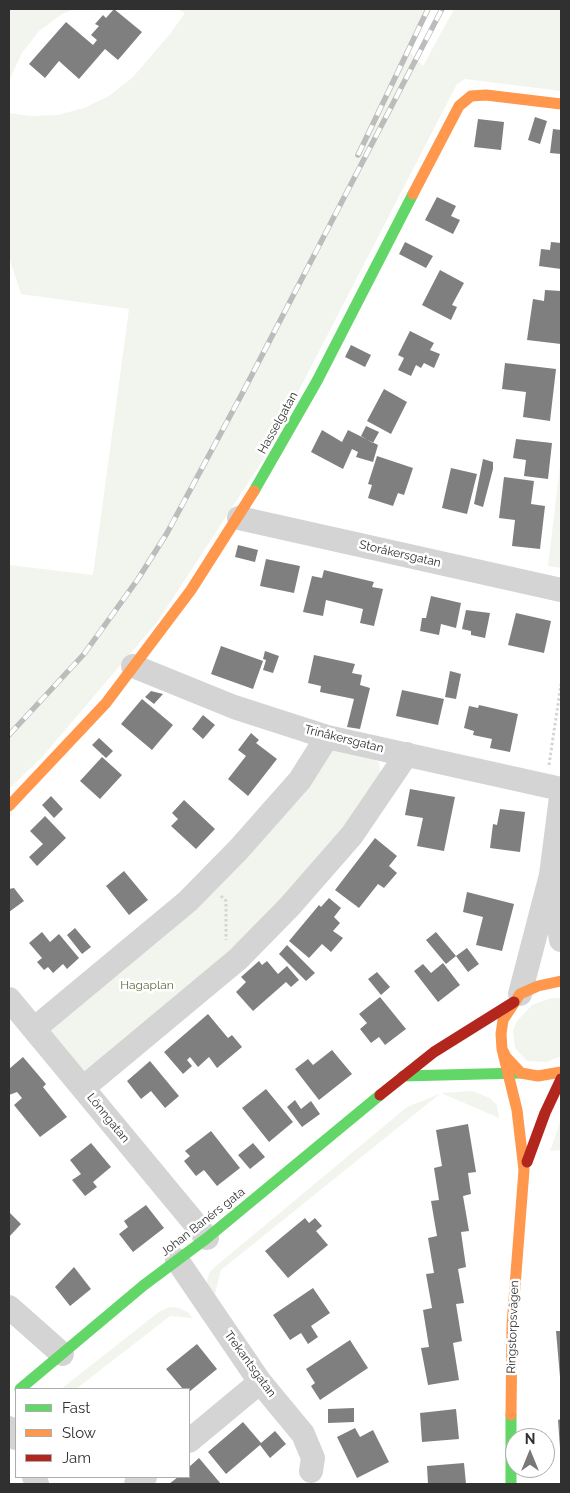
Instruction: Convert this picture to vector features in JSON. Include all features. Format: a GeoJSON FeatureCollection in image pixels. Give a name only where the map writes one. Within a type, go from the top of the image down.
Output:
{"type":"FeatureCollection","features":[{"type":"Feature","properties":{"kind":"street","name":"Hasselgatan"},"geometry":{"type":"LineString","coordinates":[[9,806],[106,703],[191,590],[239,518],[317,381],[459,106],[470,96],[486,94],[561,104]]}},
{"type":"Feature","properties":{"kind":"street","name":"Storåkersgatan"},"geometry":{"type":"LineString","coordinates":[[239,518],[561,590]]}},
{"type":"Feature","properties":{"kind":"street","name":"Trinåkersgatan"},"geometry":{"type":"LineString","coordinates":[[133,666],[234,707],[327,737],[407,754],[556,791]]}},
{"type":"Feature","properties":{"kind":"street"},"geometry":{"type":"LineString","coordinates":[[34,1029],[188,901],[239,849],[300,780],[327,737]]}},
{"type":"Feature","properties":{"kind":"street"},"geometry":{"type":"LineString","coordinates":[[83,1088],[244,953],[290,906],[352,835],[407,754]]}},
{"type":"Feature","properties":{"kind":"street"},"geometry":{"type":"LineString","coordinates":[[517,998],[551,875],[556,791]]}},
{"type":"Feature","properties":{"kind":"street"},"geometry":{"type":"LineString","coordinates":[[551,875],[561,940]]}},
{"type":"Feature","properties":{"kind":"street","name":"Johan Banérs gata"},"geometry":{"type":"LineString","coordinates":[[21,1388],[434,1052],[538,986],[561,981]]}},
{"type":"Feature","properties":{"kind":"street","name":"Ringstorpsvägen"},"geometry":{"type":"LineString","coordinates":[[511,1484],[512,1325],[524,1170],[515,1102],[502,1049],[501,1034],[503,1020],[517,998]]}},
{"type":"Feature","properties":{"kind":"street","name":"Lönngatan"},"geometry":{"type":"LineString","coordinates":[[9,1000],[207,1238]]}},
{"type":"Feature","properties":{"kind":"street"},"geometry":{"type":"LineString","coordinates":[[502,1049],[512,1065],[522,1072]]}},
{"type":"Feature","properties":{"kind":"street"},"geometry":{"type":"LineString","coordinates":[[403,1076],[509,1072],[522,1072],[538,1076],[561,1072]]}},
{"type":"Feature","properties":{"kind":"street"},"geometry":{"type":"LineString","coordinates":[[477,1073],[498,1087],[515,1102]]}},
{"type":"Feature","properties":{"kind":"street","name":"Ringstorpsvägen"},"geometry":{"type":"LineString","coordinates":[[524,1170],[561,1080]]}},
{"type":"Feature","properties":{"kind":"street","name":"Trekantsgatan"},"geometry":{"type":"LineString","coordinates":[[177,1260],[260,1382],[303,1434],[313,1458],[311,1471]]}},
{"type":"Feature","properties":{"kind":"street"},"geometry":{"type":"LineString","coordinates":[[9,1307],[62,1354]]}},
{"type":"Feature","properties":{"kind":"street"},"geometry":{"type":"LineString","coordinates":[[190,1440],[260,1382]]}},
{"type":"Feature","properties":{"kind":"path"},"geometry":{"type":"LineString","coordinates":[[556,791],[561,684]]}},
{"type":"Feature","properties":{"kind":"path"},"geometry":{"type":"LineString","coordinates":[[207,881],[226,902],[225,939],[244,953]]}},
{"type":"Feature","properties":{"kind":"green space"},"geometry":{"type":"Polygon","coordinates":[[[9,9],[74,9],[62,14],[39,31],[22,53],[9,81],[9,9]]]}},
{"type":"Feature","properties":{"kind":"green space"},"geometry":{"type":"Polygon","coordinates":[[[177,9],[426,9],[406,48],[423,66],[454,9],[561,9],[561,91],[465,79],[457,84],[263,460],[158,621],[43,756],[9,789],[9,565],[93,575],[129,309],[21,294],[9,257],[9,113],[31,116],[58,115],[84,108],[109,96],[133,77],[170,34],[185,13],[177,9]]]}},
{"type":"Feature","properties":{"kind":"green space"},"geometry":{"type":"Polygon","coordinates":[[[561,457],[561,568],[548,566],[561,457]]]}},
{"type":"Feature","properties":{"kind":"green space","name":"Hagaplan"},"geometry":{"type":"Polygon","coordinates":[[[326,749],[367,755],[379,763],[381,780],[348,827],[237,952],[79,1078],[48,1028],[326,749]]]}},
{"type":"Feature","properties":{"kind":"green space"},"geometry":{"type":"Polygon","coordinates":[[[551,998],[561,998],[561,1056],[547,1062],[527,1061],[515,1048],[513,1031],[517,1021],[532,1005],[551,998]]]}},
{"type":"Feature","properties":{"kind":"green space"},"geometry":{"type":"Polygon","coordinates":[[[472,1091],[490,1098],[497,1105],[499,1118],[441,1093],[472,1091]]]}},
{"type":"Feature","properties":{"kind":"green space"},"geometry":{"type":"Polygon","coordinates":[[[440,1094],[221,1270],[213,1302],[207,1282],[209,1273],[216,1266],[407,1107],[440,1094]]]}},
{"type":"Feature","properties":{"kind":"green space"},"geometry":{"type":"Polygon","coordinates":[[[561,1119],[561,1150],[550,1151],[561,1119]]]}},
{"type":"Feature","properties":{"kind":"green space"},"geometry":{"type":"Polygon","coordinates":[[[170,1307],[179,1308],[189,1313],[192,1318],[170,1316],[77,1388],[62,1388],[160,1311],[170,1307]]]}},
{"type":"Feature","properties":{"kind":"building"},"geometry":{"type":"Polygon","coordinates":[[[114,9],[142,32],[118,60],[105,49],[79,79],[59,61],[45,78],[29,64],[66,22],[93,45],[97,40],[91,35],[99,26],[95,24],[103,15],[106,18],[114,9]]]}},
{"type":"Feature","properties":{"kind":"building"},"geometry":{"type":"Polygon","coordinates":[[[535,117],[547,121],[540,144],[528,140],[535,117]]]}},
{"type":"Feature","properties":{"kind":"building"},"geometry":{"type":"Polygon","coordinates":[[[478,119],[504,122],[501,150],[474,147],[478,119]]]}},
{"type":"Feature","properties":{"kind":"building"},"geometry":{"type":"Polygon","coordinates":[[[553,129],[561,130],[561,154],[550,153],[553,129]]]}},
{"type":"Feature","properties":{"kind":"building"},"geometry":{"type":"Polygon","coordinates":[[[437,197],[456,206],[451,216],[460,220],[453,234],[425,220],[437,197]]]}},
{"type":"Feature","properties":{"kind":"building"},"geometry":{"type":"Polygon","coordinates":[[[405,242],[433,256],[426,268],[399,254],[405,242]]]}},
{"type":"Feature","properties":{"kind":"building"},"geometry":{"type":"Polygon","coordinates":[[[551,242],[561,243],[561,269],[539,266],[541,249],[550,250],[551,242]]]}},
{"type":"Feature","properties":{"kind":"building"},"geometry":{"type":"Polygon","coordinates":[[[440,270],[464,283],[452,305],[457,307],[451,320],[422,305],[440,270]]]}},
{"type":"Feature","properties":{"kind":"building"},"geometry":{"type":"Polygon","coordinates":[[[545,290],[561,291],[561,344],[527,340],[533,299],[544,301],[545,290]]]}},
{"type":"Feature","properties":{"kind":"building"},"geometry":{"type":"Polygon","coordinates":[[[410,331],[434,343],[430,350],[440,354],[434,368],[424,363],[421,368],[416,365],[411,376],[398,370],[404,358],[398,355],[410,331]]]}},
{"type":"Feature","properties":{"kind":"building"},"geometry":{"type":"Polygon","coordinates":[[[351,345],[371,355],[365,367],[345,357],[351,345]]]}},
{"type":"Feature","properties":{"kind":"building"},"geometry":{"type":"Polygon","coordinates":[[[505,363],[556,369],[550,421],[523,417],[526,392],[502,389],[505,363]]]}},
{"type":"Feature","properties":{"kind":"building"},"geometry":{"type":"Polygon","coordinates":[[[384,389],[407,402],[391,434],[367,421],[384,389]]]}},
{"type":"Feature","properties":{"kind":"building"},"geometry":{"type":"Polygon","coordinates":[[[366,426],[379,432],[373,443],[361,436],[366,426]]]}},
{"type":"Feature","properties":{"kind":"building"},"geometry":{"type":"Polygon","coordinates":[[[322,430],[342,442],[348,430],[378,445],[373,462],[356,457],[358,452],[352,449],[343,469],[311,452],[322,430]]]}},
{"type":"Feature","properties":{"kind":"building"},"geometry":{"type":"Polygon","coordinates":[[[516,439],[552,443],[548,479],[524,476],[526,460],[513,458],[516,439]]]}},
{"type":"Feature","properties":{"kind":"building"},"geometry":{"type":"Polygon","coordinates":[[[377,456],[413,468],[404,495],[398,493],[393,506],[368,498],[372,485],[368,484],[377,456]]]}},
{"type":"Feature","properties":{"kind":"building"},"geometry":{"type":"Polygon","coordinates":[[[483,459],[493,462],[493,469],[483,507],[474,504],[483,459]]]}},
{"type":"Feature","properties":{"kind":"building"},"geometry":{"type":"Polygon","coordinates":[[[451,468],[477,474],[467,514],[442,508],[451,468]]]}},
{"type":"Feature","properties":{"kind":"building"},"geometry":{"type":"Polygon","coordinates":[[[504,477],[534,481],[531,504],[545,506],[540,549],[512,546],[515,520],[499,518],[504,477]]]}},
{"type":"Feature","properties":{"kind":"building"},"geometry":{"type":"Polygon","coordinates":[[[238,545],[258,550],[255,562],[235,557],[238,545]]]}},
{"type":"Feature","properties":{"kind":"building"},"geometry":{"type":"Polygon","coordinates":[[[266,559],[300,566],[294,593],[260,586],[266,559]]]}},
{"type":"Feature","properties":{"kind":"building"},"geometry":{"type":"Polygon","coordinates":[[[324,570],[374,582],[372,587],[383,589],[374,626],[360,623],[363,609],[326,600],[323,616],[303,612],[312,576],[322,578],[324,570]]]}},
{"type":"Feature","properties":{"kind":"building"},"geometry":{"type":"Polygon","coordinates":[[[431,596],[461,603],[456,628],[441,624],[439,635],[420,631],[422,618],[426,618],[431,596]]]}},
{"type":"Feature","properties":{"kind":"building"},"geometry":{"type":"Polygon","coordinates":[[[466,610],[490,613],[485,638],[471,635],[471,631],[462,629],[466,610]]]}},
{"type":"Feature","properties":{"kind":"building"},"geometry":{"type":"Polygon","coordinates":[[[516,613],[551,621],[544,653],[508,645],[516,613]]]}},
{"type":"Feature","properties":{"kind":"building"},"geometry":{"type":"Polygon","coordinates":[[[221,646],[263,661],[253,689],[211,674],[221,646]]]}},
{"type":"Feature","properties":{"kind":"building"},"geometry":{"type":"Polygon","coordinates":[[[265,651],[279,656],[273,673],[263,670],[266,660],[263,659],[265,651]]]}},
{"type":"Feature","properties":{"kind":"building"},"geometry":{"type":"Polygon","coordinates":[[[314,655],[355,664],[352,673],[362,675],[360,685],[370,688],[360,729],[347,727],[354,699],[320,692],[321,686],[308,683],[314,655]]]}},
{"type":"Feature","properties":{"kind":"building"},"geometry":{"type":"Polygon","coordinates":[[[450,671],[461,674],[456,699],[445,697],[450,671]]]}},
{"type":"Feature","properties":{"kind":"building"},"geometry":{"type":"Polygon","coordinates":[[[402,690],[444,699],[438,725],[396,716],[402,690]]]}},
{"type":"Feature","properties":{"kind":"building"},"geometry":{"type":"Polygon","coordinates":[[[151,691],[163,694],[154,704],[145,697],[151,691]]]}},
{"type":"Feature","properties":{"kind":"building"},"geometry":{"type":"Polygon","coordinates":[[[142,699],[173,725],[152,750],[121,724],[142,699]]]}},
{"type":"Feature","properties":{"kind":"building"},"geometry":{"type":"Polygon","coordinates":[[[479,705],[518,714],[510,752],[490,748],[492,739],[473,735],[474,731],[464,728],[469,706],[478,708],[479,705]]]}},
{"type":"Feature","properties":{"kind":"building"},"geometry":{"type":"Polygon","coordinates":[[[203,715],[215,725],[203,739],[192,729],[203,715]]]}},
{"type":"Feature","properties":{"kind":"building"},"geometry":{"type":"Polygon","coordinates":[[[251,733],[259,740],[256,743],[277,759],[248,796],[228,779],[246,756],[238,750],[251,733]]]}},
{"type":"Feature","properties":{"kind":"building"},"geometry":{"type":"Polygon","coordinates":[[[99,738],[113,751],[106,758],[92,745],[99,738]]]}},
{"type":"Feature","properties":{"kind":"building"},"geometry":{"type":"Polygon","coordinates":[[[102,757],[122,775],[100,799],[80,781],[102,757]]]}},
{"type":"Feature","properties":{"kind":"building"},"geometry":{"type":"Polygon","coordinates":[[[410,789],[455,797],[444,851],[417,846],[423,818],[405,815],[410,789]]]}},
{"type":"Feature","properties":{"kind":"building"},"geometry":{"type":"Polygon","coordinates":[[[51,796],[63,809],[54,818],[42,805],[51,796]]]}},
{"type":"Feature","properties":{"kind":"building"},"geometry":{"type":"Polygon","coordinates":[[[184,800],[215,829],[196,849],[171,826],[178,819],[172,813],[184,800]]]}},
{"type":"Feature","properties":{"kind":"building"},"geometry":{"type":"Polygon","coordinates":[[[500,809],[525,812],[520,852],[490,848],[493,824],[497,825],[500,809]]]}},
{"type":"Feature","properties":{"kind":"building"},"geometry":{"type":"Polygon","coordinates":[[[45,816],[66,838],[37,866],[29,857],[43,844],[30,831],[45,816]]]}},
{"type":"Feature","properties":{"kind":"building"},"geometry":{"type":"Polygon","coordinates":[[[375,838],[397,856],[389,866],[397,873],[384,888],[378,884],[359,908],[335,890],[375,838]]]}},
{"type":"Feature","properties":{"kind":"building"},"geometry":{"type":"Polygon","coordinates":[[[124,871],[148,900],[129,915],[106,886],[124,871]]]}},
{"type":"Feature","properties":{"kind":"building"},"geometry":{"type":"Polygon","coordinates":[[[14,888],[24,901],[9,912],[9,889],[14,888]]]}},
{"type":"Feature","properties":{"kind":"building"},"geometry":{"type":"Polygon","coordinates":[[[467,892],[514,904],[502,951],[476,945],[483,917],[463,912],[467,892]]]}},
{"type":"Feature","properties":{"kind":"building"},"geometry":{"type":"Polygon","coordinates":[[[329,898],[341,908],[334,917],[340,923],[333,931],[343,938],[331,952],[322,944],[309,958],[289,941],[319,905],[321,907],[329,898]]]}},
{"type":"Feature","properties":{"kind":"building"},"geometry":{"type":"Polygon","coordinates":[[[75,928],[91,947],[82,954],[67,935],[75,928]]]}},
{"type":"Feature","properties":{"kind":"building"},"geometry":{"type":"Polygon","coordinates":[[[42,932],[50,942],[59,934],[79,958],[67,969],[63,964],[53,973],[48,967],[44,970],[37,962],[42,958],[29,943],[42,932]]]}},
{"type":"Feature","properties":{"kind":"building"},"geometry":{"type":"Polygon","coordinates":[[[436,932],[456,956],[446,964],[426,940],[436,932]]]}},
{"type":"Feature","properties":{"kind":"building"},"geometry":{"type":"Polygon","coordinates":[[[287,945],[315,973],[306,981],[279,954],[287,945]]]}},
{"type":"Feature","properties":{"kind":"building"},"geometry":{"type":"Polygon","coordinates":[[[467,948],[479,964],[468,972],[456,956],[467,948]]]}},
{"type":"Feature","properties":{"kind":"building"},"geometry":{"type":"Polygon","coordinates":[[[259,961],[262,965],[267,961],[278,974],[287,966],[299,980],[291,987],[286,982],[253,1011],[236,992],[246,982],[241,977],[259,961]]]}},
{"type":"Feature","properties":{"kind":"building"},"geometry":{"type":"Polygon","coordinates":[[[443,963],[460,985],[438,1002],[414,971],[423,964],[431,973],[443,963]]]}},
{"type":"Feature","properties":{"kind":"building"},"geometry":{"type":"Polygon","coordinates":[[[377,972],[390,987],[381,995],[368,979],[377,972]]]}},
{"type":"Feature","properties":{"kind":"building"},"geometry":{"type":"Polygon","coordinates":[[[380,997],[406,1029],[385,1045],[379,1037],[371,1043],[360,1029],[367,1023],[359,1014],[380,997]]]}},
{"type":"Feature","properties":{"kind":"building"},"geometry":{"type":"Polygon","coordinates":[[[208,1014],[228,1038],[232,1035],[242,1047],[217,1068],[209,1057],[198,1067],[190,1057],[187,1060],[192,1066],[183,1074],[164,1052],[208,1014]]]}},
{"type":"Feature","properties":{"kind":"building"},"geometry":{"type":"Polygon","coordinates":[[[332,1050],[352,1074],[319,1100],[295,1069],[308,1059],[313,1065],[332,1050]]]}},
{"type":"Feature","properties":{"kind":"building"},"geometry":{"type":"Polygon","coordinates":[[[23,1057],[46,1084],[43,1087],[67,1117],[40,1137],[14,1105],[22,1098],[17,1092],[9,1095],[9,1069],[23,1057]]]}},
{"type":"Feature","properties":{"kind":"building"},"geometry":{"type":"Polygon","coordinates":[[[150,1061],[179,1096],[165,1108],[151,1091],[141,1099],[127,1081],[150,1061]]]}},
{"type":"Feature","properties":{"kind":"building"},"geometry":{"type":"Polygon","coordinates":[[[266,1089],[293,1122],[269,1142],[242,1108],[266,1089]]]}},
{"type":"Feature","properties":{"kind":"building"},"geometry":{"type":"Polygon","coordinates":[[[295,1100],[301,1109],[311,1101],[320,1114],[302,1127],[287,1107],[295,1100]]]}},
{"type":"Feature","properties":{"kind":"building"},"geometry":{"type":"Polygon","coordinates":[[[468,1124],[476,1172],[468,1173],[471,1194],[463,1196],[469,1231],[461,1232],[466,1267],[458,1269],[464,1303],[456,1304],[462,1341],[453,1343],[459,1380],[428,1385],[421,1348],[429,1347],[423,1310],[432,1308],[426,1274],[434,1273],[428,1238],[437,1236],[431,1201],[439,1200],[434,1168],[442,1166],[436,1130],[468,1124]]]}},
{"type":"Feature","properties":{"kind":"building"},"geometry":{"type":"Polygon","coordinates":[[[211,1131],[240,1168],[217,1186],[204,1170],[196,1176],[184,1161],[190,1156],[185,1151],[211,1131]]]}},
{"type":"Feature","properties":{"kind":"building"},"geometry":{"type":"Polygon","coordinates":[[[91,1143],[111,1167],[93,1182],[97,1187],[85,1196],[72,1180],[81,1174],[70,1160],[91,1143]]]}},
{"type":"Feature","properties":{"kind":"building"},"geometry":{"type":"Polygon","coordinates":[[[253,1143],[265,1157],[250,1169],[238,1155],[253,1143]]]}},
{"type":"Feature","properties":{"kind":"building"},"geometry":{"type":"Polygon","coordinates":[[[146,1205],[164,1228],[133,1252],[119,1234],[128,1227],[124,1221],[146,1205]]]}},
{"type":"Feature","properties":{"kind":"building"},"geometry":{"type":"Polygon","coordinates":[[[9,1212],[21,1224],[9,1237],[9,1212]]]}},
{"type":"Feature","properties":{"kind":"building"},"geometry":{"type":"Polygon","coordinates":[[[305,1218],[309,1223],[315,1218],[322,1226],[316,1231],[328,1245],[288,1278],[265,1251],[305,1218]]]}},
{"type":"Feature","properties":{"kind":"building"},"geometry":{"type":"Polygon","coordinates":[[[74,1267],[91,1289],[70,1306],[55,1287],[74,1267]]]}},
{"type":"Feature","properties":{"kind":"building"},"geometry":{"type":"Polygon","coordinates":[[[313,1288],[330,1313],[311,1326],[318,1337],[308,1344],[301,1333],[290,1340],[273,1315],[313,1288]]]}},
{"type":"Feature","properties":{"kind":"building"},"geometry":{"type":"Polygon","coordinates":[[[556,1331],[561,1331],[561,1377],[560,1377],[556,1331]]]}},
{"type":"Feature","properties":{"kind":"building"},"geometry":{"type":"Polygon","coordinates":[[[350,1340],[368,1368],[320,1400],[311,1386],[315,1383],[306,1369],[350,1340]]]}},
{"type":"Feature","properties":{"kind":"building"},"geometry":{"type":"Polygon","coordinates":[[[197,1344],[217,1369],[190,1391],[190,1388],[182,1388],[166,1369],[197,1344]]]}},
{"type":"Feature","properties":{"kind":"building"},"geometry":{"type":"Polygon","coordinates":[[[354,1408],[354,1422],[328,1423],[328,1409],[354,1408]]]}},
{"type":"Feature","properties":{"kind":"building"},"geometry":{"type":"Polygon","coordinates":[[[456,1409],[459,1439],[422,1442],[420,1413],[456,1409]]]}},
{"type":"Feature","properties":{"kind":"building"},"geometry":{"type":"Polygon","coordinates":[[[561,1419],[561,1448],[560,1448],[558,1420],[561,1419]]]}},
{"type":"Feature","properties":{"kind":"building"},"geometry":{"type":"Polygon","coordinates":[[[243,1422],[261,1443],[275,1431],[286,1444],[270,1458],[260,1445],[226,1474],[208,1452],[243,1422]]]}},
{"type":"Feature","properties":{"kind":"building"},"geometry":{"type":"Polygon","coordinates":[[[355,1428],[360,1437],[373,1430],[389,1462],[357,1478],[337,1437],[355,1428]]]}},
{"type":"Feature","properties":{"kind":"building"},"geometry":{"type":"Polygon","coordinates":[[[199,1458],[221,1484],[169,1484],[177,1478],[190,1478],[190,1466],[199,1458]]]}},
{"type":"Feature","properties":{"kind":"building"},"geometry":{"type":"Polygon","coordinates":[[[464,1463],[466,1484],[428,1484],[427,1466],[464,1463]]]}},
{"type":"Feature","properties":{"kind":"railway"},"geometry":{"type":"LineString","coordinates":[[358,155],[428,9]]}},
{"type":"Feature","properties":{"kind":"railway"},"geometry":{"type":"LineString","coordinates":[[9,735],[84,654],[138,579],[167,533],[243,392],[442,9]]}},
{"type":"Feature","properties":{"kind":"traffic: fast"},"geometry":{"type":"LineString","coordinates":[[254,491],[317,381],[413,194]]}},
{"type":"Feature","properties":{"kind":"traffic: fast"},"geometry":{"type":"LineString","coordinates":[[403,1076],[521,1073]]}},
{"type":"Feature","properties":{"kind":"traffic: fast"},"geometry":{"type":"LineString","coordinates":[[21,1388],[144,1285],[207,1238],[380,1095]]}},
{"type":"Feature","properties":{"kind":"traffic: fast"},"geometry":{"type":"LineString","coordinates":[[511,1415],[511,1484]]}},
{"type":"Feature","properties":{"kind":"traffic: slow"},"geometry":{"type":"LineString","coordinates":[[413,194],[459,106],[471,96],[486,95],[561,104]]}},
{"type":"Feature","properties":{"kind":"traffic: slow"},"geometry":{"type":"LineString","coordinates":[[9,806],[106,703],[191,590],[254,491]]}},
{"type":"Feature","properties":{"kind":"traffic: slow"},"geometry":{"type":"LineString","coordinates":[[561,981],[538,986],[520,994],[503,1020],[501,1034],[502,1049],[506,1057],[521,1073],[538,1076],[561,1072]]}},
{"type":"Feature","properties":{"kind":"traffic: slow"},"geometry":{"type":"LineString","coordinates":[[502,1049],[517,1110],[524,1170],[512,1325],[511,1415]]}},
{"type":"Feature","properties":{"kind":"traffic: jam"},"geometry":{"type":"LineString","coordinates":[[380,1095],[434,1052],[514,1002]]}},
{"type":"Feature","properties":{"kind":"traffic: jam"},"geometry":{"type":"LineString","coordinates":[[527,1162],[545,1113],[561,1079]]}}]}
